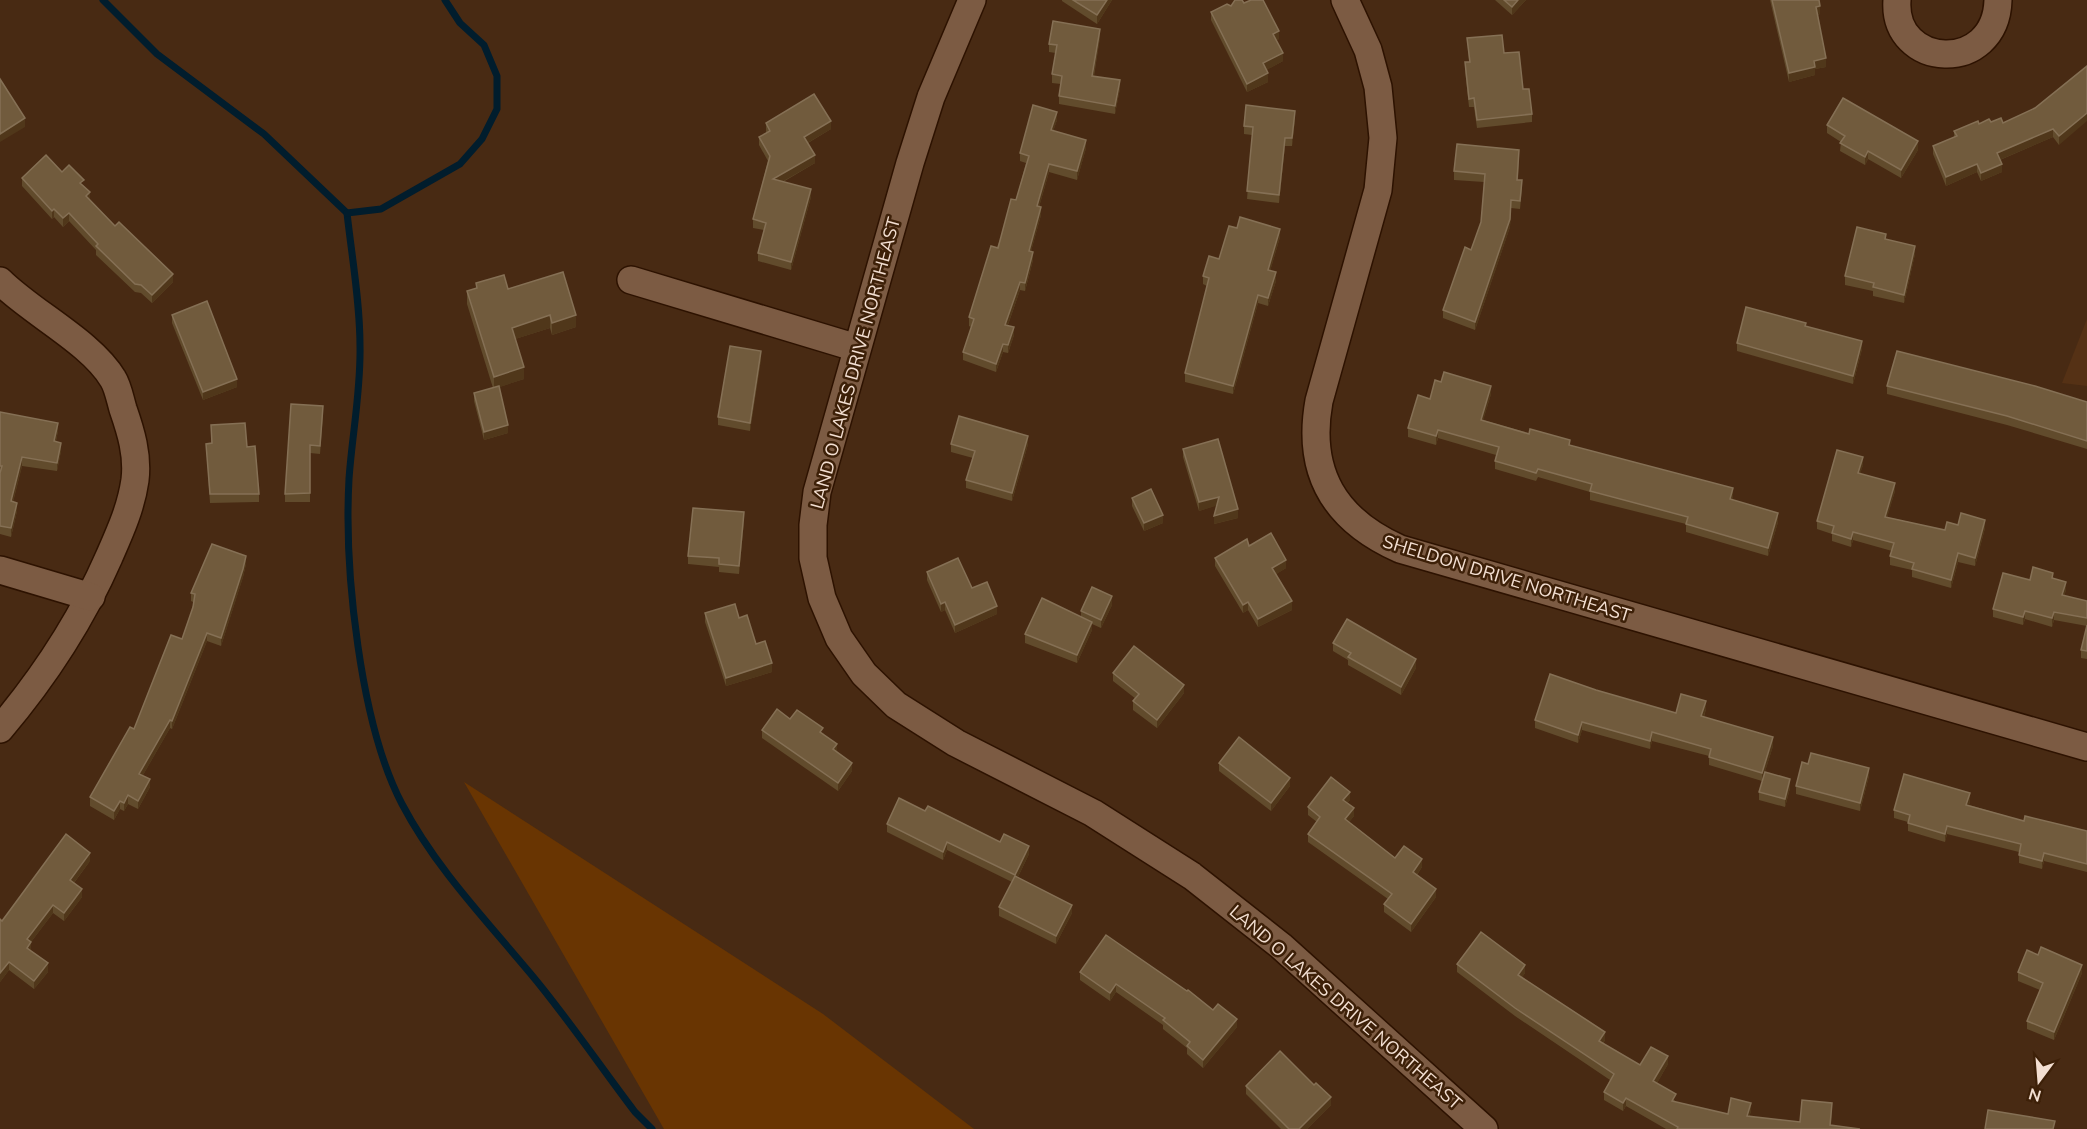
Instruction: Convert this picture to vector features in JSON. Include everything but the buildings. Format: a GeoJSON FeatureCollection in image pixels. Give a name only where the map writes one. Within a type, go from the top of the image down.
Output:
{"type":"FeatureCollection","features":[{"type":"Feature","properties":{"kind":"street","name":"LAND O LAKES DRIVE NORTHEAST"},"geometry":{"type":"LineString","coordinates":[[972,0],[928,108],[817,492],[813,558],[822,597],[839,638],[864,674],[896,705],[956,743],[1094,813],[1192,876],[1281,946],[1485,1129]]}},
{"type":"Feature","properties":{"kind":"street","name":"SHELDON DRIVE NORTHEAST"},"geometry":{"type":"LineString","coordinates":[[1345,0],[1360,30],[1378,87],[1383,138],[1378,190],[1319,401],[1315,424],[1316,449],[1322,476],[1335,500],[1349,518],[1374,537],[1400,549],[2087,747]]}},
{"type":"Feature","properties":{"kind":"street"},"geometry":{"type":"LineString","coordinates":[[1897,0],[1899,21],[1914,43],[1925,50],[1951,55],[1970,49],[1986,37],[1997,14],[1998,0]]}},
{"type":"Feature","properties":{"kind":"street"},"geometry":{"type":"LineString","coordinates":[[631,280],[857,348]]}},
{"type":"Feature","properties":{"kind":"street"},"geometry":{"type":"LineString","coordinates":[[0,281],[20,301],[94,355],[113,379],[132,435],[135,479],[126,519],[91,597],[64,646],[31,694],[0,729]]}},
{"type":"Feature","properties":{"kind":"street"},"geometry":{"type":"LineString","coordinates":[[0,570],[91,597]]}},
{"type":"Feature","properties":{"kind":"shaded area"},"geometry":{"type":"Polygon","coordinates":[[[2087,319],[2087,386],[2062,383],[2087,319]]]}},
{"type":"Feature","properties":{"kind":"shaded area"},"geometry":{"type":"Polygon","coordinates":[[[464,782],[823,1014],[974,1129],[664,1129],[464,782]]]}},
{"type":"Feature","properties":{"kind":"waterway"},"geometry":{"type":"LineString","coordinates":[[103,0],[157,54],[264,134],[347,213],[360,329],[358,396],[349,479],[349,557],[352,601],[365,690],[387,771],[415,827],[445,871],[544,990],[635,1112],[652,1129]]}},
{"type":"Feature","properties":{"kind":"waterway"},"geometry":{"type":"LineString","coordinates":[[347,213],[381,209],[460,164],[482,139],[497,109],[497,76],[484,45],[460,23],[445,0]]}}]}
